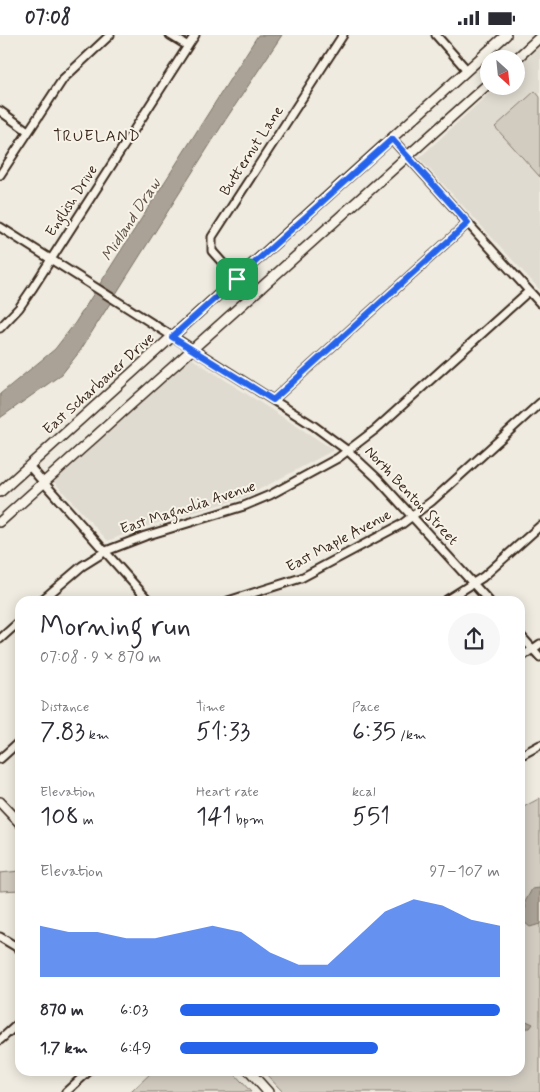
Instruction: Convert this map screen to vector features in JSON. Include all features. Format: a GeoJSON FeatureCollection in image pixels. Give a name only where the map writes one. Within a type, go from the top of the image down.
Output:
{"type":"FeatureCollection","features":[{"type":"Feature","properties":{"kind":"main road","name":"East Scharbauer Drive"},"geometry":{"type":"LineString","coordinates":[[0,492],[506,35]]}},
{"type":"Feature","properties":{"kind":"main road"},"geometry":{"type":"LineString","coordinates":[[525,51],[540,37]]}},
{"type":"Feature","properties":{"kind":"main road"},"geometry":{"type":"LineString","coordinates":[[0,522],[480,91]]}},
{"type":"Feature","properties":{"kind":"main road"},"geometry":{"type":"LineString","coordinates":[[0,802],[15,818]]}},
{"type":"Feature","properties":{"kind":"main road"},"geometry":{"type":"LineString","coordinates":[[254,1076],[268,1092]]}},
{"type":"Feature","properties":{"kind":"street"},"geometry":{"type":"LineString","coordinates":[[0,175],[63,79],[110,35]]}},
{"type":"Feature","properties":{"kind":"street"},"geometry":{"type":"LineString","coordinates":[[170,35],[188,46]]}},
{"type":"Feature","properties":{"kind":"street","name":"English Drive"},"geometry":{"type":"LineString","coordinates":[[0,328],[22,304],[52,260],[195,35]]}},
{"type":"Feature","properties":{"kind":"street","name":"Butternut Lane"},"geometry":{"type":"LineString","coordinates":[[237,279],[212,251],[212,237],[343,35]]}},
{"type":"Feature","properties":{"kind":"street"},"geometry":{"type":"LineString","coordinates":[[436,35],[467,70]]}},
{"type":"Feature","properties":{"kind":"street"},"geometry":{"type":"LineString","coordinates":[[0,111],[28,131]]}},
{"type":"Feature","properties":{"kind":"street"},"geometry":{"type":"LineString","coordinates":[[392,139],[540,303]]}},
{"type":"Feature","properties":{"kind":"street"},"geometry":{"type":"LineString","coordinates":[[273,400],[468,223]]}},
{"type":"Feature","properties":{"kind":"street","name":"North Benton Street"},"geometry":{"type":"LineString","coordinates":[[0,227],[273,400],[348,451],[378,479],[485,596]]}},
{"type":"Feature","properties":{"kind":"street","name":"East Magnolia Avenue"},"geometry":{"type":"LineString","coordinates":[[48,596],[82,566],[106,551],[139,538],[248,505],[308,475],[348,451],[376,429],[529,291]]}},
{"type":"Feature","properties":{"kind":"street","name":"East Maple Avenue"},"geometry":{"type":"LineString","coordinates":[[244,596],[300,578],[385,534],[412,517],[540,403]]}},
{"type":"Feature","properties":{"kind":"street"},"geometry":{"type":"LineString","coordinates":[[29,466],[146,596]]}},
{"type":"Feature","properties":{"kind":"street"},"geometry":{"type":"LineString","coordinates":[[454,596],[474,584],[540,526]]}},
{"type":"Feature","properties":{"kind":"street"},"geometry":{"type":"LineString","coordinates":[[0,639],[15,626]]}},
{"type":"Feature","properties":{"kind":"street"},"geometry":{"type":"LineString","coordinates":[[525,640],[540,657]]}},
{"type":"Feature","properties":{"kind":"street"},"geometry":{"type":"LineString","coordinates":[[525,655],[540,644]]}},
{"type":"Feature","properties":{"kind":"street"},"geometry":{"type":"LineString","coordinates":[[525,753],[540,745]]}},
{"type":"Feature","properties":{"kind":"street"},"geometry":{"type":"LineString","coordinates":[[0,759],[15,746]]}},
{"type":"Feature","properties":{"kind":"street"},"geometry":{"type":"LineString","coordinates":[[0,937],[15,946]]}},
{"type":"Feature","properties":{"kind":"street"},"geometry":{"type":"LineString","coordinates":[[0,1040],[15,1026]]}},
{"type":"Feature","properties":{"kind":"street"},"geometry":{"type":"LineString","coordinates":[[66,1092],[84,1076]]}},
{"type":"Feature","properties":{"kind":"shaded area"},"geometry":{"type":"Polygon","coordinates":[[[258,35],[282,35],[226,119],[80,351],[62,374],[0,418],[0,394],[55,349],[75,323],[258,35]]]}},
{"type":"Feature","properties":{"kind":"shaded area"},"geometry":{"type":"Polygon","coordinates":[[[540,46],[540,290],[419,158],[487,95],[525,95],[525,60],[540,46]]]}},
{"type":"Feature","properties":{"kind":"shaded area"},"geometry":{"type":"Polygon","coordinates":[[[535,91],[540,97],[540,177],[495,127],[535,91]]]}},
{"type":"Feature","properties":{"kind":"shaded area"},"geometry":{"type":"Polygon","coordinates":[[[191,358],[334,450],[245,497],[135,530],[108,541],[54,482],[191,358]]]}},
{"type":"Feature","properties":{"kind":"shaded area"},"geometry":{"type":"Polygon","coordinates":[[[540,798],[540,1092],[283,1092],[268,1076],[525,1076],[525,806],[540,798]]]}},
{"type":"Feature","properties":{"kind":"shaded area"},"geometry":{"type":"Polygon","coordinates":[[[15,872],[15,890],[0,891],[0,873],[15,872]]]}},
{"type":"Feature","properties":{"kind":"shaded area"},"geometry":{"type":"Polygon","coordinates":[[[540,888],[540,924],[530,927],[525,923],[525,902],[532,889],[540,888]]]}},
{"type":"Feature","properties":{"kind":"shaded area"},"geometry":{"type":"Polygon","coordinates":[[[525,1020],[533,1024],[530,1028],[525,1030],[525,1020]]]}},
{"type":"Feature","properties":{"kind":"shaded area"},"geometry":{"type":"Polygon","coordinates":[[[148,1076],[237,1076],[251,1092],[131,1092],[148,1076]]]}},
{"type":"Feature","properties":{"kind":"district","name":"TRUELAND"},"geometry":{"type":"Point","coordinates":[97,136]}},
{"type":"Feature","properties":{"kind":"route"},"geometry":{"type":"LineString","coordinates":[[392,139],[468,223],[273,400],[172,337],[237,279],[392,139]]}},
{"type":"Feature","properties":{"kind":"water label","name":"Midland Draw"},"geometry":{"type":"Point","coordinates":[131,220]}}]}
